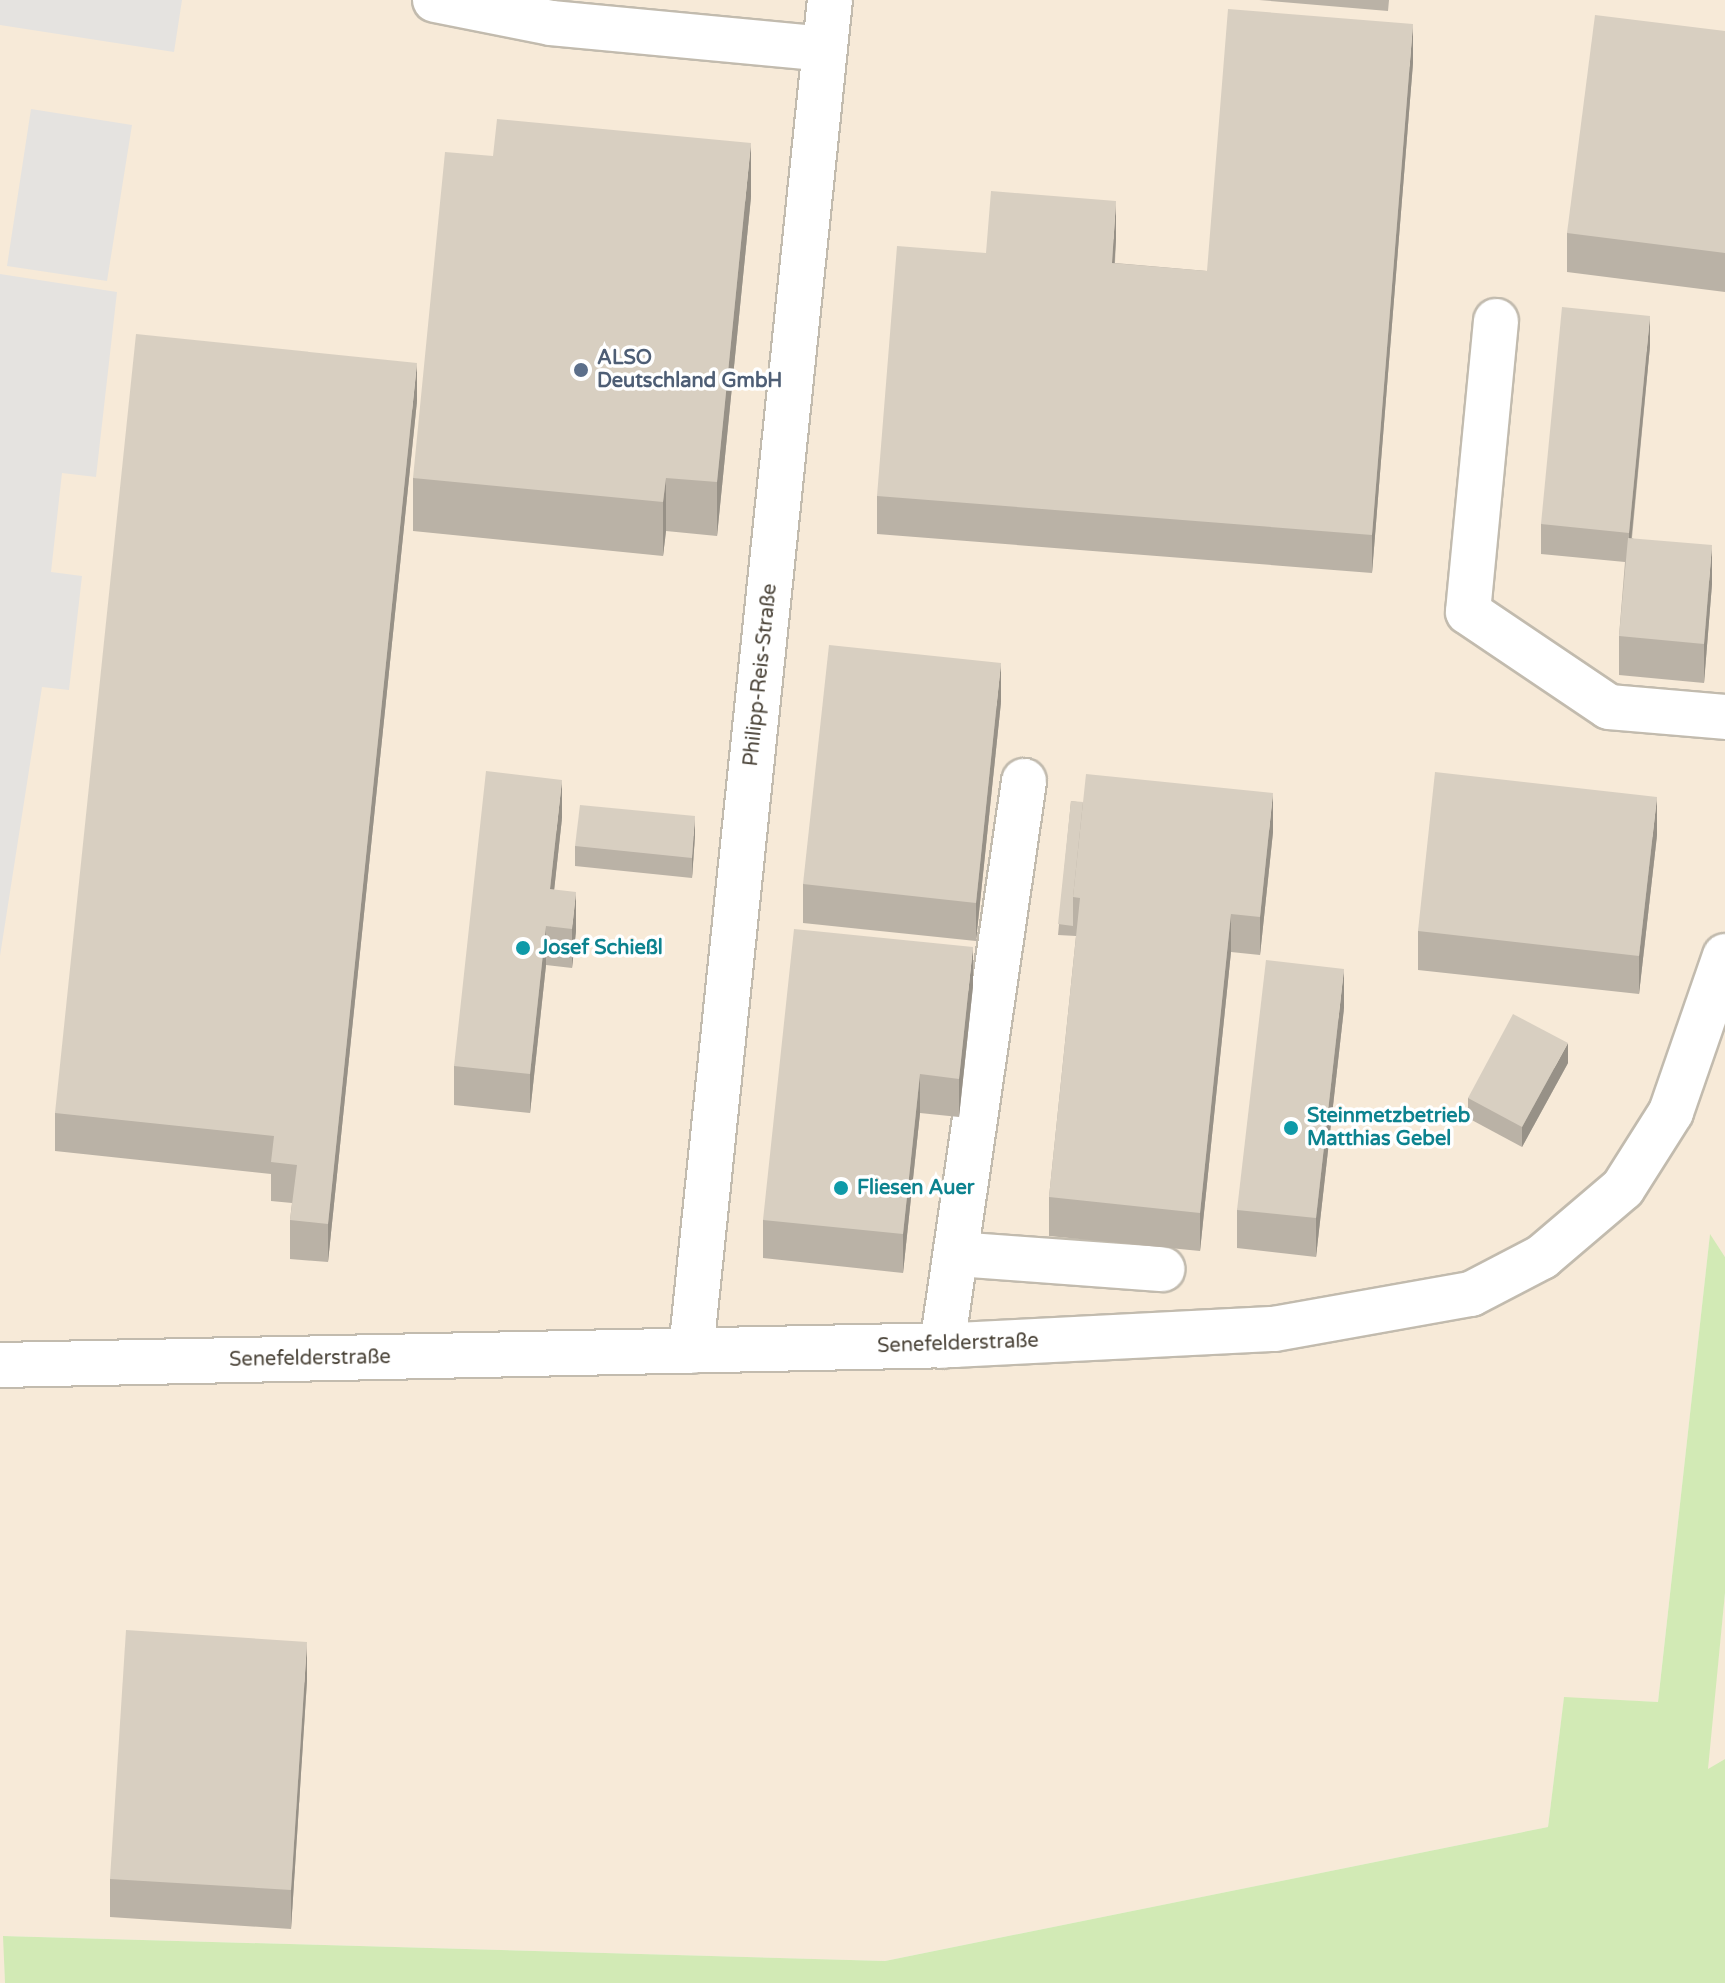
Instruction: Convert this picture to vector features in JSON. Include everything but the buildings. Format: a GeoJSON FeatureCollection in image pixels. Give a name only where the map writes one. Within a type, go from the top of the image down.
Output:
{"type":"FeatureCollection","features":[{"type":"Feature","properties":{"kind":"street"},"geometry":{"type":"LineString","coordinates":[[435,0],[551,23],[825,49]]}},
{"type":"Feature","properties":{"kind":"street","name":"Philipp-Reis-Straße"},"geometry":{"type":"LineString","coordinates":[[691,1351],[830,0]]}},
{"type":"Feature","properties":{"kind":"street"},"geometry":{"type":"LineString","coordinates":[[1496,321],[1468,612],[1609,707],[1725,717]]}},
{"type":"Feature","properties":{"kind":"street"},"geometry":{"type":"LineString","coordinates":[[942,1346],[1024,781]]}},
{"type":"Feature","properties":{"kind":"street","name":"Senefelderstraße"},"geometry":{"type":"LineString","coordinates":[[0,1365],[942,1346],[1274,1329],[1471,1294],[1542,1257],[1623,1188],[1671,1112],[1725,956]]}},
{"type":"Feature","properties":{"kind":"street"},"geometry":{"type":"LineString","coordinates":[[956,1254],[1162,1269]]}},
{"type":"Feature","properties":{"kind":"shaded area"},"geometry":{"type":"Polygon","coordinates":[[[0,0],[1725,0],[1725,1257],[1710,1235],[1658,1702],[1564,1698],[1548,1827],[885,1961],[4,1936],[5,1983],[0,1983],[0,0]]]}},
{"type":"Feature","properties":{"kind":"shaded area"},"geometry":{"type":"Polygon","coordinates":[[[0,0],[182,0],[174,52],[0,25],[0,0]]]}},
{"type":"Feature","properties":{"kind":"shaded area"},"geometry":{"type":"Polygon","coordinates":[[[31,109],[132,125],[107,281],[7,266],[31,109]]]}},
{"type":"Feature","properties":{"kind":"shaded area"},"geometry":{"type":"Polygon","coordinates":[[[0,274],[117,292],[96,477],[62,473],[51,572],[82,576],[69,690],[42,687],[0,956],[0,274]]]}},
{"type":"Feature","properties":{"kind":"shaded area"},"geometry":{"type":"Polygon","coordinates":[[[1725,1593],[1725,1759],[1707,1770],[1725,1593]]]}},
{"type":"Feature","properties":{"kind":"green space"},"geometry":{"type":"Polygon","coordinates":[[[1710,1234],[1725,1257],[1725,1593],[1708,1769],[1725,1759],[1725,1983],[5,1983],[3,1936],[885,1961],[1548,1827],[1564,1697],[1658,1702],[1710,1234]]]}},
{"type":"Feature","properties":{"kind":"place","name":"ALSO Deutschland GmbH"},"geometry":{"type":"Point","coordinates":[581,370]}},
{"type":"Feature","properties":{"kind":"place","name":"Josef Schießl"},"geometry":{"type":"Point","coordinates":[523,948]}},
{"type":"Feature","properties":{"kind":"place","name":"Steinmetzbetrieb Matthias Gebel"},"geometry":{"type":"Point","coordinates":[1291,1128]}},
{"type":"Feature","properties":{"kind":"place","name":"Fliesen Auer"},"geometry":{"type":"Point","coordinates":[841,1188]}}]}
